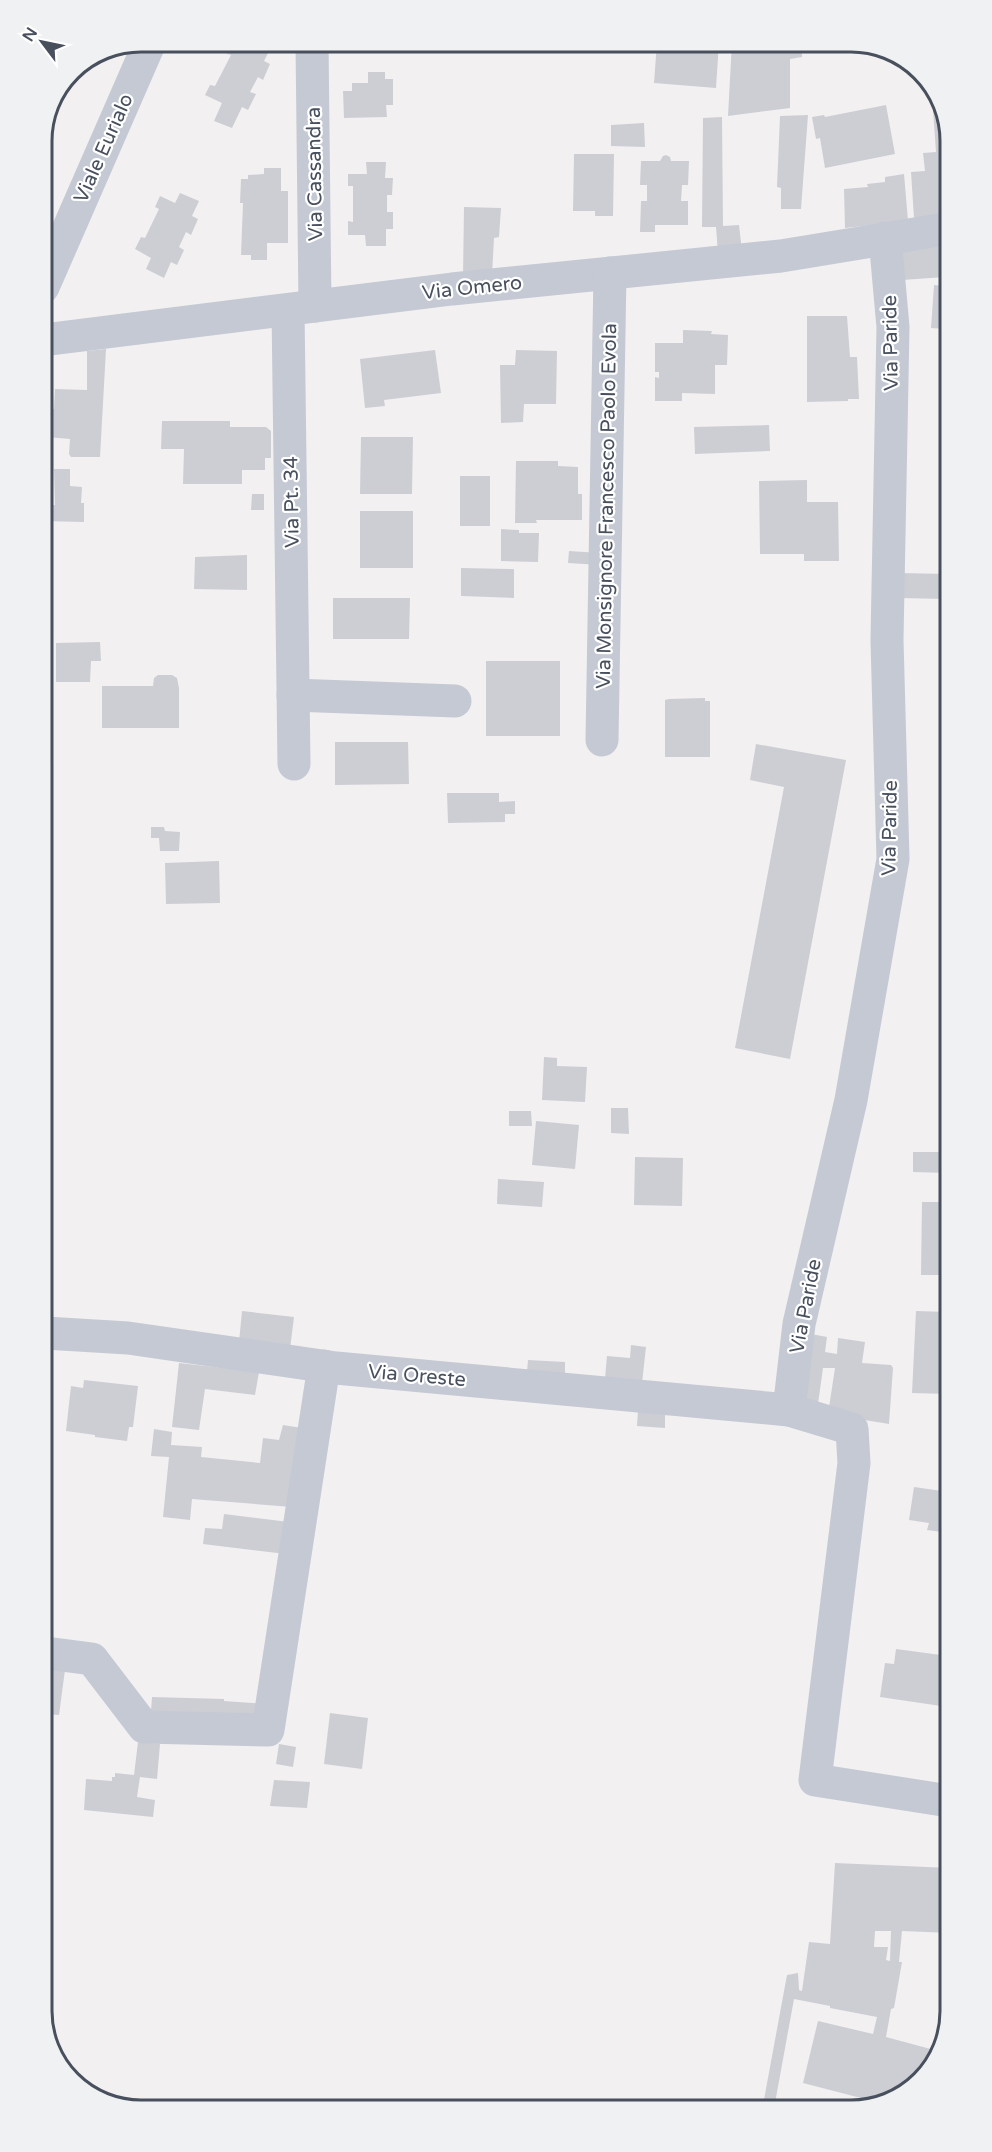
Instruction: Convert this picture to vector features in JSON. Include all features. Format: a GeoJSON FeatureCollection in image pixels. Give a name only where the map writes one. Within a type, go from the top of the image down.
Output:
{"type":"FeatureCollection","features":[{"type":"Feature","properties":{"kind":"street","name":"Viale Eurialo"},"geometry":{"type":"LineString","coordinates":[[53,264],[146,52]]}},
{"type":"Feature","properties":{"kind":"street","name":"Via Cassandra"},"geometry":{"type":"LineString","coordinates":[[302,308],[312,52]]}},
{"type":"Feature","properties":{"kind":"street","name":"Via Omero"},"geometry":{"type":"LineString","coordinates":[[53,339],[452,289],[781,255],[940,230]]}},
{"type":"Feature","properties":{"kind":"street","name":"Via Paride"},"geometry":{"type":"LineString","coordinates":[[789,1410],[799,1324],[851,1100],[893,859],[887,640],[894,236]]}},
{"type":"Feature","properties":{"kind":"street","name":"Via Monsignore Francesco Paolo Evola"},"geometry":{"type":"LineString","coordinates":[[602,740],[610,273]]}},
{"type":"Feature","properties":{"kind":"street","name":"Via Pt. 34"},"geometry":{"type":"LineString","coordinates":[[294,764],[293,695],[302,308]]}},
{"type":"Feature","properties":{"kind":"street"},"geometry":{"type":"LineString","coordinates":[[293,695],[454,701]]}},
{"type":"Feature","properties":{"kind":"street","name":"Via Oreste"},"geometry":{"type":"LineString","coordinates":[[52,1333],[128,1338],[324,1366],[789,1410],[852,1429],[854,1464],[815,1780],[940,1800]]}},
{"type":"Feature","properties":{"kind":"street"},"geometry":{"type":"LineString","coordinates":[[52,1654],[92,1659],[144,1726],[268,1731],[324,1366]]}},
{"type":"Feature","properties":{"kind":"building"},"geometry":{"type":"Polygon","coordinates":[[[268,52],[264,61],[270,64],[263,80],[258,77],[250,92],[256,94],[248,110],[242,107],[232,128],[214,121],[222,103],[205,95],[210,85],[215,86],[231,55],[225,53],[268,52]]]}},
{"type":"Feature","properties":{"kind":"building"},"geometry":{"type":"Polygon","coordinates":[[[656,53],[718,53],[716,88],[654,83],[656,53]]]}},
{"type":"Feature","properties":{"kind":"building"},"geometry":{"type":"Polygon","coordinates":[[[731,53],[802,53],[802,57],[790,59],[790,108],[728,116],[731,53]]]}},
{"type":"Feature","properties":{"kind":"building"},"geometry":{"type":"Polygon","coordinates":[[[368,72],[385,72],[385,79],[393,79],[393,105],[386,105],[387,117],[344,118],[343,91],[352,91],[352,83],[368,83],[368,72]]]}},
{"type":"Feature","properties":{"kind":"building"},"geometry":{"type":"Polygon","coordinates":[[[886,105],[895,154],[825,168],[820,138],[816,139],[812,117],[824,115],[825,117],[886,105]]]}},
{"type":"Feature","properties":{"kind":"building"},"geometry":{"type":"Polygon","coordinates":[[[933,108],[940,141],[940,215],[914,218],[911,172],[925,171],[923,153],[936,152],[933,108]]]}},
{"type":"Feature","properties":{"kind":"building"},"geometry":{"type":"Polygon","coordinates":[[[808,115],[801,209],[781,209],[781,188],[777,187],[780,116],[808,115]]]}},
{"type":"Feature","properties":{"kind":"building"},"geometry":{"type":"Polygon","coordinates":[[[722,117],[723,226],[739,225],[742,251],[718,253],[716,227],[702,227],[703,118],[722,117]]]}},
{"type":"Feature","properties":{"kind":"building"},"geometry":{"type":"Polygon","coordinates":[[[644,123],[645,147],[611,146],[611,125],[644,123]]]}},
{"type":"Feature","properties":{"kind":"building"},"geometry":{"type":"Polygon","coordinates":[[[574,154],[614,154],[613,216],[595,216],[595,211],[573,211],[574,154]]]}},
{"type":"Feature","properties":{"kind":"building"},"geometry":{"type":"Polygon","coordinates":[[[666,155],[671,161],[689,161],[688,185],[682,185],[681,201],[688,201],[688,225],[655,225],[655,232],[640,232],[641,201],[647,201],[647,185],[640,185],[641,161],[660,161],[666,155]]]}},
{"type":"Feature","properties":{"kind":"building"},"geometry":{"type":"Polygon","coordinates":[[[366,162],[386,162],[385,178],[393,178],[392,195],[387,195],[387,212],[393,212],[393,229],[386,229],[386,246],[366,246],[365,235],[348,235],[348,221],[353,222],[353,186],[348,186],[348,174],[367,174],[366,162]]]}},
{"type":"Feature","properties":{"kind":"building"},"geometry":{"type":"Polygon","coordinates":[[[264,168],[281,168],[281,191],[288,191],[288,243],[267,243],[267,260],[251,260],[251,255],[241,255],[243,203],[240,203],[241,179],[248,179],[248,175],[264,174],[264,168]]]}},
{"type":"Feature","properties":{"kind":"building"},"geometry":{"type":"Polygon","coordinates":[[[904,174],[908,221],[845,228],[844,189],[868,187],[867,184],[885,182],[885,177],[904,174]]]}},
{"type":"Feature","properties":{"kind":"building"},"geometry":{"type":"Polygon","coordinates":[[[180,193],[199,201],[192,216],[198,219],[191,235],[186,232],[179,247],[184,250],[177,265],[171,262],[164,278],[146,269],[151,258],[135,249],[141,237],[145,238],[159,209],[155,207],[160,196],[175,203],[180,193]]]}},
{"type":"Feature","properties":{"kind":"building"},"geometry":{"type":"Polygon","coordinates":[[[464,207],[501,208],[499,237],[494,238],[492,275],[463,277],[464,207]]]}},
{"type":"Feature","properties":{"kind":"building"},"geometry":{"type":"Polygon","coordinates":[[[940,246],[940,277],[902,280],[899,251],[940,246]]]}},
{"type":"Feature","properties":{"kind":"building"},"geometry":{"type":"Polygon","coordinates":[[[934,285],[940,286],[940,329],[931,328],[934,285]]]}},
{"type":"Feature","properties":{"kind":"building"},"geometry":{"type":"Polygon","coordinates":[[[807,316],[847,316],[850,357],[857,357],[859,399],[807,402],[807,316]]]}},
{"type":"Feature","properties":{"kind":"building"},"geometry":{"type":"Polygon","coordinates":[[[683,330],[712,331],[711,334],[728,335],[727,365],[715,365],[715,394],[682,393],[682,401],[655,401],[655,377],[659,378],[659,372],[655,372],[655,343],[683,343],[683,330]]]}},
{"type":"Feature","properties":{"kind":"building"},"geometry":{"type":"Polygon","coordinates":[[[106,349],[100,457],[71,457],[69,454],[70,439],[53,438],[55,389],[87,390],[87,351],[106,349]]]}},
{"type":"Feature","properties":{"kind":"building"},"geometry":{"type":"Polygon","coordinates":[[[435,350],[441,393],[384,400],[385,406],[365,408],[360,359],[435,350]]]}},
{"type":"Feature","properties":{"kind":"building"},"geometry":{"type":"Polygon","coordinates":[[[516,350],[557,351],[556,404],[524,404],[523,422],[501,423],[500,365],[515,365],[516,350]]]}},
{"type":"Feature","properties":{"kind":"building"},"geometry":{"type":"Polygon","coordinates":[[[162,421],[230,421],[230,427],[266,427],[271,431],[271,458],[265,458],[265,470],[242,470],[242,484],[183,484],[184,449],[161,449],[162,421]]]}},
{"type":"Feature","properties":{"kind":"building"},"geometry":{"type":"Polygon","coordinates":[[[769,425],[770,451],[695,454],[694,427],[769,425]]]}},
{"type":"Feature","properties":{"kind":"building"},"geometry":{"type":"Polygon","coordinates":[[[361,437],[413,437],[412,494],[360,494],[361,437]]]}},
{"type":"Feature","properties":{"kind":"building"},"geometry":{"type":"Polygon","coordinates":[[[516,461],[558,461],[558,466],[578,467],[578,494],[582,494],[582,520],[536,520],[537,523],[515,523],[516,461]]]}},
{"type":"Feature","properties":{"kind":"building"},"geometry":{"type":"Polygon","coordinates":[[[54,469],[70,469],[70,486],[82,487],[81,503],[84,503],[84,522],[53,521],[53,505],[55,505],[54,469]]]}},
{"type":"Feature","properties":{"kind":"building"},"geometry":{"type":"Polygon","coordinates":[[[460,476],[490,476],[490,526],[460,526],[460,476]]]}},
{"type":"Feature","properties":{"kind":"building"},"geometry":{"type":"Polygon","coordinates":[[[807,480],[807,502],[838,502],[839,561],[804,561],[804,554],[760,554],[759,481],[807,480]]]}},
{"type":"Feature","properties":{"kind":"building"},"geometry":{"type":"Polygon","coordinates":[[[252,494],[264,494],[264,510],[251,510],[252,494]]]}},
{"type":"Feature","properties":{"kind":"building"},"geometry":{"type":"Polygon","coordinates":[[[360,511],[413,511],[413,568],[360,568],[360,511]]]}},
{"type":"Feature","properties":{"kind":"building"},"geometry":{"type":"Polygon","coordinates":[[[501,529],[519,530],[519,533],[539,533],[538,562],[501,561],[501,529]]]}},
{"type":"Feature","properties":{"kind":"building"},"geometry":{"type":"Polygon","coordinates":[[[569,551],[600,553],[600,565],[568,563],[569,551]]]}},
{"type":"Feature","properties":{"kind":"building"},"geometry":{"type":"Polygon","coordinates":[[[247,555],[247,590],[194,589],[195,557],[247,555]]]}},
{"type":"Feature","properties":{"kind":"building"},"geometry":{"type":"Polygon","coordinates":[[[461,568],[514,569],[514,598],[461,596],[461,568]]]}},
{"type":"Feature","properties":{"kind":"building"},"geometry":{"type":"Polygon","coordinates":[[[900,573],[940,574],[940,599],[899,598],[900,573]]]}},
{"type":"Feature","properties":{"kind":"building"},"geometry":{"type":"Polygon","coordinates":[[[333,598],[410,598],[409,639],[333,639],[333,598]]]}},
{"type":"Feature","properties":{"kind":"building"},"geometry":{"type":"Polygon","coordinates":[[[100,642],[101,661],[91,661],[90,682],[56,682],[56,643],[100,642]]]}},
{"type":"Feature","properties":{"kind":"building"},"geometry":{"type":"Polygon","coordinates":[[[486,661],[560,661],[560,736],[486,736],[486,661]]]}},
{"type":"Feature","properties":{"kind":"building"},"geometry":{"type":"Polygon","coordinates":[[[158,675],[172,675],[177,678],[179,728],[102,728],[102,686],[153,686],[154,678],[158,675]]]}},
{"type":"Feature","properties":{"kind":"building"},"geometry":{"type":"Polygon","coordinates":[[[705,698],[705,701],[710,701],[710,757],[665,757],[665,700],[705,698]]]}},
{"type":"Feature","properties":{"kind":"building"},"geometry":{"type":"Polygon","coordinates":[[[335,742],[408,742],[409,784],[335,785],[335,742]]]}},
{"type":"Feature","properties":{"kind":"building"},"geometry":{"type":"Polygon","coordinates":[[[756,744],[846,760],[790,1059],[735,1048],[784,787],[750,780],[756,744]]]}},
{"type":"Feature","properties":{"kind":"building"},"geometry":{"type":"Polygon","coordinates":[[[447,793],[499,793],[499,802],[515,801],[515,814],[505,814],[505,822],[448,823],[447,793]]]}},
{"type":"Feature","properties":{"kind":"building"},"geometry":{"type":"Polygon","coordinates":[[[151,827],[164,827],[165,831],[180,832],[179,851],[160,851],[159,838],[151,838],[151,827]]]}},
{"type":"Feature","properties":{"kind":"building"},"geometry":{"type":"Polygon","coordinates":[[[219,861],[220,903],[166,904],[165,863],[219,861]]]}},
{"type":"Feature","properties":{"kind":"building"},"geometry":{"type":"Polygon","coordinates":[[[544,1057],[557,1058],[557,1066],[587,1067],[585,1102],[542,1100],[544,1057]]]}},
{"type":"Feature","properties":{"kind":"building"},"geometry":{"type":"Polygon","coordinates":[[[611,1108],[628,1108],[629,1134],[611,1133],[611,1108]]]}},
{"type":"Feature","properties":{"kind":"building"},"geometry":{"type":"Polygon","coordinates":[[[509,1111],[531,1111],[532,1126],[509,1126],[509,1111]]]}},
{"type":"Feature","properties":{"kind":"building"},"geometry":{"type":"Polygon","coordinates":[[[536,1121],[579,1125],[575,1169],[532,1165],[536,1121]]]}},
{"type":"Feature","properties":{"kind":"building"},"geometry":{"type":"Polygon","coordinates":[[[913,1152],[940,1152],[940,1173],[913,1172],[913,1152]]]}},
{"type":"Feature","properties":{"kind":"building"},"geometry":{"type":"Polygon","coordinates":[[[635,1157],[683,1158],[682,1206],[634,1205],[635,1157]]]}},
{"type":"Feature","properties":{"kind":"building"},"geometry":{"type":"Polygon","coordinates":[[[498,1179],[544,1182],[542,1207],[497,1204],[498,1179]]]}},
{"type":"Feature","properties":{"kind":"building"},"geometry":{"type":"Polygon","coordinates":[[[922,1202],[940,1202],[940,1275],[921,1275],[922,1202]]]}},
{"type":"Feature","properties":{"kind":"building"},"geometry":{"type":"Polygon","coordinates":[[[242,1311],[294,1317],[289,1357],[238,1352],[242,1311]]]}},
{"type":"Feature","properties":{"kind":"building"},"geometry":{"type":"Polygon","coordinates":[[[916,1311],[940,1312],[940,1394],[912,1393],[916,1311]]]}},
{"type":"Feature","properties":{"kind":"building"},"geometry":{"type":"Polygon","coordinates":[[[806,1333],[827,1337],[825,1352],[837,1354],[838,1338],[865,1342],[862,1363],[891,1365],[893,1368],[889,1424],[828,1414],[835,1368],[823,1368],[817,1411],[798,1409],[806,1333]]]}},
{"type":"Feature","properties":{"kind":"building"},"geometry":{"type":"Polygon","coordinates":[[[631,1345],[646,1347],[641,1392],[604,1390],[607,1356],[630,1358],[631,1345]]]}},
{"type":"Feature","properties":{"kind":"building"},"geometry":{"type":"Polygon","coordinates":[[[528,1360],[565,1362],[565,1388],[526,1384],[528,1360]]]}},
{"type":"Feature","properties":{"kind":"building"},"geometry":{"type":"Polygon","coordinates":[[[179,1363],[259,1372],[255,1395],[205,1389],[199,1430],[172,1427],[179,1363]]]}},
{"type":"Feature","properties":{"kind":"building"},"geometry":{"type":"Polygon","coordinates":[[[84,1380],[138,1386],[133,1427],[129,1427],[127,1441],[66,1431],[71,1386],[83,1388],[84,1380]]]}},
{"type":"Feature","properties":{"kind":"building"},"geometry":{"type":"Polygon","coordinates":[[[638,1410],[665,1412],[665,1428],[637,1426],[638,1410]]]}},
{"type":"Feature","properties":{"kind":"building"},"geometry":{"type":"Polygon","coordinates":[[[283,1425],[302,1428],[292,1507],[192,1499],[190,1520],[163,1517],[169,1457],[151,1456],[154,1429],[172,1432],[171,1445],[202,1447],[201,1457],[260,1463],[263,1438],[279,1440],[283,1425]]]}},
{"type":"Feature","properties":{"kind":"building"},"geometry":{"type":"Polygon","coordinates":[[[914,1487],[940,1491],[940,1532],[927,1530],[929,1523],[909,1520],[914,1487]]]}},
{"type":"Feature","properties":{"kind":"building"},"geometry":{"type":"Polygon","coordinates":[[[224,1514],[289,1522],[286,1554],[203,1544],[205,1528],[222,1529],[224,1514]]]}},
{"type":"Feature","properties":{"kind":"building"},"geometry":{"type":"Polygon","coordinates":[[[896,1649],[940,1655],[940,1706],[880,1697],[885,1663],[894,1664],[896,1649]]]}},
{"type":"Feature","properties":{"kind":"building"},"geometry":{"type":"Polygon","coordinates":[[[52,1669],[65,1670],[59,1715],[52,1714],[52,1669]]]}},
{"type":"Feature","properties":{"kind":"building"},"geometry":{"type":"Polygon","coordinates":[[[152,1697],[224,1699],[224,1701],[269,1704],[248,1721],[150,1724],[152,1697]]]}},
{"type":"Feature","properties":{"kind":"building"},"geometry":{"type":"Polygon","coordinates":[[[330,1713],[368,1718],[362,1769],[324,1764],[330,1713]]]}},
{"type":"Feature","properties":{"kind":"building"},"geometry":{"type":"Polygon","coordinates":[[[138,1742],[160,1744],[157,1779],[140,1777],[137,1797],[155,1800],[153,1817],[84,1810],[86,1779],[112,1781],[115,1773],[134,1775],[138,1742]]]}},
{"type":"Feature","properties":{"kind":"building"},"geometry":{"type":"Polygon","coordinates":[[[279,1744],[296,1747],[293,1767],[276,1764],[279,1744]]]}},
{"type":"Feature","properties":{"kind":"building"},"geometry":{"type":"Polygon","coordinates":[[[274,1780],[310,1782],[307,1808],[270,1806],[274,1780]]]}},
{"type":"Feature","properties":{"kind":"building"},"geometry":{"type":"Polygon","coordinates":[[[835,1863],[940,1868],[940,1933],[902,1931],[899,1962],[902,1962],[886,2037],[930,2049],[914,2074],[905,2081],[879,2095],[863,2099],[803,2083],[818,2021],[873,2034],[877,2017],[794,1999],[776,2100],[764,2100],[787,1975],[798,1973],[799,1990],[802,1991],[809,1942],[830,1944],[835,1863]],[[875,1931],[874,1947],[888,1947],[886,1960],[890,1961],[891,1931],[875,1931]]]}}]}
